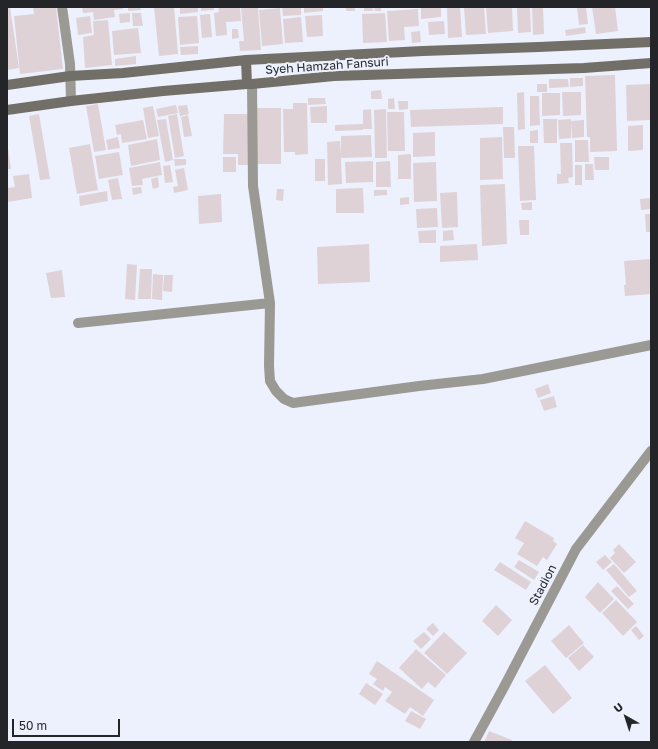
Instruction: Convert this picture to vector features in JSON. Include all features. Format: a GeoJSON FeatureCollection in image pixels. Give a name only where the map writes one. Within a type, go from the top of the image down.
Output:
{"type":"FeatureCollection","features":[{"type":"Feature","properties":{"kind":"main road","name":"Syeh Hamzah Fansuri"},"geometry":{"type":"LineString","coordinates":[[7,85],[70,76],[123,74],[246,60],[651,42]]}},
{"type":"Feature","properties":{"kind":"main road"},"geometry":{"type":"LineString","coordinates":[[246,60],[250,84]]}},
{"type":"Feature","properties":{"kind":"main road","name":"Syeh Hamzah Fansuri"},"geometry":{"type":"LineString","coordinates":[[7,110],[71,101],[334,76],[584,68],[651,63]]}},
{"type":"Feature","properties":{"kind":"street"},"geometry":{"type":"LineString","coordinates":[[62,7],[70,64],[71,101]]}},
{"type":"Feature","properties":{"kind":"street"},"geometry":{"type":"LineString","coordinates":[[250,84],[253,186],[270,303],[270,381],[276,391],[284,399],[293,403],[483,379],[651,345]]}},
{"type":"Feature","properties":{"kind":"street"},"geometry":{"type":"LineString","coordinates":[[78,323],[270,303]]}},
{"type":"Feature","properties":{"kind":"street","name":"Stadion"},"geometry":{"type":"LineString","coordinates":[[474,742],[576,549],[651,451]]}},
{"type":"Feature","properties":{"kind":"building"},"geometry":{"type":"Polygon","coordinates":[[[7,7],[10,7],[19,68],[7,70],[7,7]]]}},
{"type":"Feature","properties":{"kind":"building"},"geometry":{"type":"Polygon","coordinates":[[[33,7],[56,7],[63,69],[20,74],[14,16],[34,14],[33,7]]]}},
{"type":"Feature","properties":{"kind":"building"},"geometry":{"type":"Polygon","coordinates":[[[82,7],[123,7],[123,9],[114,10],[115,17],[94,20],[93,12],[83,13],[82,7]]]}},
{"type":"Feature","properties":{"kind":"building"},"geometry":{"type":"Polygon","coordinates":[[[128,7],[140,7],[141,10],[128,11],[128,7]]]}},
{"type":"Feature","properties":{"kind":"building"},"geometry":{"type":"Polygon","coordinates":[[[154,7],[174,7],[178,54],[159,56],[154,7]]]}},
{"type":"Feature","properties":{"kind":"building"},"geometry":{"type":"Polygon","coordinates":[[[180,7],[198,7],[198,12],[180,14],[180,7]]]}},
{"type":"Feature","properties":{"kind":"building"},"geometry":{"type":"Polygon","coordinates":[[[201,7],[214,7],[214,10],[201,11],[201,7]]]}},
{"type":"Feature","properties":{"kind":"building"},"geometry":{"type":"Polygon","coordinates":[[[218,7],[240,7],[241,21],[226,22],[227,35],[216,36],[214,13],[219,12],[218,7]]]}},
{"type":"Feature","properties":{"kind":"building"},"geometry":{"type":"Polygon","coordinates":[[[241,7],[258,7],[261,50],[240,51],[239,41],[244,41],[241,7]]]}},
{"type":"Feature","properties":{"kind":"building"},"geometry":{"type":"Polygon","coordinates":[[[282,7],[301,7],[301,15],[283,16],[282,7]]]}},
{"type":"Feature","properties":{"kind":"building"},"geometry":{"type":"Polygon","coordinates":[[[304,7],[323,7],[323,11],[304,13],[304,7]]]}},
{"type":"Feature","properties":{"kind":"building"},"geometry":{"type":"Polygon","coordinates":[[[346,7],[355,7],[355,11],[346,11],[346,7]]]}},
{"type":"Feature","properties":{"kind":"building"},"geometry":{"type":"Polygon","coordinates":[[[364,7],[373,7],[373,11],[364,11],[364,7]]]}},
{"type":"Feature","properties":{"kind":"building"},"geometry":{"type":"Polygon","coordinates":[[[374,7],[381,7],[381,11],[375,11],[374,7]]]}},
{"type":"Feature","properties":{"kind":"building"},"geometry":{"type":"Polygon","coordinates":[[[421,7],[441,7],[441,17],[421,19],[421,7]]]}},
{"type":"Feature","properties":{"kind":"building"},"geometry":{"type":"Polygon","coordinates":[[[447,7],[460,7],[462,37],[448,38],[447,7]]]}},
{"type":"Feature","properties":{"kind":"building"},"geometry":{"type":"Polygon","coordinates":[[[464,7],[484,7],[486,34],[466,35],[464,7]]]}},
{"type":"Feature","properties":{"kind":"building"},"geometry":{"type":"Polygon","coordinates":[[[486,7],[512,7],[513,31],[488,33],[486,7]]]}},
{"type":"Feature","properties":{"kind":"building"},"geometry":{"type":"Polygon","coordinates":[[[517,7],[530,7],[531,32],[518,33],[517,7]]]}},
{"type":"Feature","properties":{"kind":"building"},"geometry":{"type":"Polygon","coordinates":[[[532,7],[543,7],[544,34],[533,35],[532,7]]]}},
{"type":"Feature","properties":{"kind":"building"},"geometry":{"type":"Polygon","coordinates":[[[577,7],[586,7],[588,24],[579,25],[577,7]]]}},
{"type":"Feature","properties":{"kind":"building"},"geometry":{"type":"Polygon","coordinates":[[[592,7],[615,7],[618,31],[596,34],[592,7]]]}},
{"type":"Feature","properties":{"kind":"building"},"geometry":{"type":"Polygon","coordinates":[[[280,8],[283,44],[262,46],[259,10],[280,8]]]}},
{"type":"Feature","properties":{"kind":"building"},"geometry":{"type":"Polygon","coordinates":[[[418,9],[419,26],[404,27],[405,40],[389,41],[387,11],[418,9]]]}},
{"type":"Feature","properties":{"kind":"building"},"geometry":{"type":"Polygon","coordinates":[[[130,13],[130,22],[120,23],[119,14],[130,13]]]}},
{"type":"Feature","properties":{"kind":"building"},"geometry":{"type":"Polygon","coordinates":[[[132,13],[141,13],[143,26],[133,26],[132,13]]]}},
{"type":"Feature","properties":{"kind":"building"},"geometry":{"type":"Polygon","coordinates":[[[385,13],[387,42],[363,43],[362,14],[385,13]]]}},
{"type":"Feature","properties":{"kind":"building"},"geometry":{"type":"Polygon","coordinates":[[[210,14],[212,37],[202,38],[200,15],[210,14]]]}},
{"type":"Feature","properties":{"kind":"building"},"geometry":{"type":"Polygon","coordinates":[[[322,15],[323,36],[307,37],[305,16],[322,15]]]}},
{"type":"Feature","properties":{"kind":"building"},"geometry":{"type":"Polygon","coordinates":[[[90,16],[92,33],[78,35],[76,18],[90,16]]]}},
{"type":"Feature","properties":{"kind":"building"},"geometry":{"type":"Polygon","coordinates":[[[197,16],[199,43],[180,45],[178,17],[197,16]]]}},
{"type":"Feature","properties":{"kind":"building"},"geometry":{"type":"Polygon","coordinates":[[[301,17],[303,42],[285,43],[283,19],[301,17]]]}},
{"type":"Feature","properties":{"kind":"building"},"geometry":{"type":"Polygon","coordinates":[[[108,20],[112,65],[85,68],[83,37],[94,35],[93,21],[108,20]]]}},
{"type":"Feature","properties":{"kind":"building"},"geometry":{"type":"Polygon","coordinates":[[[444,21],[445,34],[429,35],[428,22],[444,21]]]}},
{"type":"Feature","properties":{"kind":"building"},"geometry":{"type":"Polygon","coordinates":[[[585,27],[586,33],[566,36],[565,30],[585,27]]]}},
{"type":"Feature","properties":{"kind":"building"},"geometry":{"type":"Polygon","coordinates":[[[138,28],[141,53],[114,55],[112,31],[138,28]]]}},
{"type":"Feature","properties":{"kind":"building"},"geometry":{"type":"Polygon","coordinates":[[[232,29],[238,29],[239,38],[232,39],[232,29]]]}},
{"type":"Feature","properties":{"kind":"building"},"geometry":{"type":"Polygon","coordinates":[[[420,31],[421,42],[412,43],[411,32],[420,31]]]}},
{"type":"Feature","properties":{"kind":"building"},"geometry":{"type":"Polygon","coordinates":[[[198,46],[198,54],[181,55],[180,47],[198,46]]]}},
{"type":"Feature","properties":{"kind":"building"},"geometry":{"type":"Polygon","coordinates":[[[136,56],[136,64],[115,66],[115,59],[136,56]]]}},
{"type":"Feature","properties":{"kind":"building"},"geometry":{"type":"Polygon","coordinates":[[[615,75],[617,151],[590,152],[590,137],[587,137],[585,76],[615,75]]]}},
{"type":"Feature","properties":{"kind":"building"},"geometry":{"type":"Polygon","coordinates":[[[570,78],[583,78],[583,86],[570,87],[570,78]]]}},
{"type":"Feature","properties":{"kind":"building"},"geometry":{"type":"Polygon","coordinates":[[[549,79],[568,79],[569,87],[549,88],[549,79]]]}},
{"type":"Feature","properties":{"kind":"building"},"geometry":{"type":"Polygon","coordinates":[[[537,84],[547,84],[547,92],[537,92],[537,84]]]}},
{"type":"Feature","properties":{"kind":"building"},"geometry":{"type":"Polygon","coordinates":[[[651,84],[651,120],[627,121],[626,85],[651,84]]]}},
{"type":"Feature","properties":{"kind":"building"},"geometry":{"type":"Polygon","coordinates":[[[381,90],[382,99],[371,99],[371,91],[381,90]]]}},
{"type":"Feature","properties":{"kind":"building"},"geometry":{"type":"Polygon","coordinates":[[[524,92],[525,129],[518,130],[517,93],[524,92]]]}},
{"type":"Feature","properties":{"kind":"building"},"geometry":{"type":"Polygon","coordinates":[[[562,92],[581,92],[581,115],[563,116],[562,92]]]}},
{"type":"Feature","properties":{"kind":"building"},"geometry":{"type":"Polygon","coordinates":[[[542,93],[560,93],[560,115],[542,116],[542,93]]]}},
{"type":"Feature","properties":{"kind":"building"},"geometry":{"type":"Polygon","coordinates":[[[530,96],[539,96],[540,125],[530,126],[530,96]]]}},
{"type":"Feature","properties":{"kind":"building"},"geometry":{"type":"Polygon","coordinates":[[[308,98],[325,98],[326,104],[308,105],[308,98]]]}},
{"type":"Feature","properties":{"kind":"building"},"geometry":{"type":"Polygon","coordinates":[[[394,98],[395,109],[388,109],[388,99],[394,98]]]}},
{"type":"Feature","properties":{"kind":"building"},"geometry":{"type":"Polygon","coordinates":[[[398,101],[408,101],[408,109],[399,110],[398,101]]]}},
{"type":"Feature","properties":{"kind":"building"},"geometry":{"type":"Polygon","coordinates":[[[293,103],[307,103],[308,154],[295,155],[295,152],[284,152],[283,109],[293,109],[293,103]]]}},
{"type":"Feature","properties":{"kind":"building"},"geometry":{"type":"Polygon","coordinates":[[[98,104],[106,150],[94,152],[86,106],[98,104]]]}},
{"type":"Feature","properties":{"kind":"building"},"geometry":{"type":"Polygon","coordinates":[[[176,105],[178,113],[158,117],[156,109],[176,105]]]}},
{"type":"Feature","properties":{"kind":"building"},"geometry":{"type":"Polygon","coordinates":[[[187,105],[189,114],[180,116],[178,106],[187,105]]]}},
{"type":"Feature","properties":{"kind":"building"},"geometry":{"type":"Polygon","coordinates":[[[153,106],[159,136],[148,138],[143,108],[153,106]]]}},
{"type":"Feature","properties":{"kind":"building"},"geometry":{"type":"Polygon","coordinates":[[[327,106],[327,123],[311,123],[310,107],[327,106]]]}},
{"type":"Feature","properties":{"kind":"building"},"geometry":{"type":"Polygon","coordinates":[[[503,107],[503,124],[411,127],[410,110],[503,107]]]}},
{"type":"Feature","properties":{"kind":"building"},"geometry":{"type":"Polygon","coordinates":[[[254,108],[281,108],[281,164],[254,164],[254,108]]]}},
{"type":"Feature","properties":{"kind":"building"},"geometry":{"type":"Polygon","coordinates":[[[371,109],[372,129],[335,131],[335,125],[363,124],[363,110],[371,109]]]}},
{"type":"Feature","properties":{"kind":"building"},"geometry":{"type":"Polygon","coordinates":[[[386,109],[387,158],[375,158],[374,110],[386,109]]]}},
{"type":"Feature","properties":{"kind":"building"},"geometry":{"type":"Polygon","coordinates":[[[387,112],[404,112],[405,151],[388,151],[387,112]]]}},
{"type":"Feature","properties":{"kind":"building"},"geometry":{"type":"Polygon","coordinates":[[[39,114],[50,179],[40,180],[29,116],[39,114]]]}},
{"type":"Feature","properties":{"kind":"building"},"geometry":{"type":"Polygon","coordinates":[[[177,114],[184,156],[175,158],[168,116],[177,114]]]}},
{"type":"Feature","properties":{"kind":"building"},"geometry":{"type":"Polygon","coordinates":[[[224,114],[250,114],[250,165],[238,165],[238,154],[223,154],[224,114]]]}},
{"type":"Feature","properties":{"kind":"building"},"geometry":{"type":"Polygon","coordinates":[[[188,115],[192,136],[184,137],[181,117],[188,115]]]}},
{"type":"Feature","properties":{"kind":"building"},"geometry":{"type":"Polygon","coordinates":[[[166,119],[173,160],[165,162],[157,120],[166,119]]]}},
{"type":"Feature","properties":{"kind":"building"},"geometry":{"type":"Polygon","coordinates":[[[543,119],[557,119],[557,143],[544,143],[543,119]]]}},
{"type":"Feature","properties":{"kind":"building"},"geometry":{"type":"Polygon","coordinates":[[[571,119],[571,138],[559,139],[558,120],[571,119]]]}},
{"type":"Feature","properties":{"kind":"building"},"geometry":{"type":"Polygon","coordinates":[[[143,120],[147,139],[122,143],[121,134],[117,135],[115,125],[143,120]]]}},
{"type":"Feature","properties":{"kind":"building"},"geometry":{"type":"Polygon","coordinates":[[[584,120],[584,137],[572,138],[571,121],[584,120]]]}},
{"type":"Feature","properties":{"kind":"building"},"geometry":{"type":"Polygon","coordinates":[[[643,125],[643,150],[628,151],[628,126],[643,125]]]}},
{"type":"Feature","properties":{"kind":"building"},"geometry":{"type":"Polygon","coordinates":[[[503,127],[514,127],[515,158],[504,158],[503,127]]]}},
{"type":"Feature","properties":{"kind":"building"},"geometry":{"type":"Polygon","coordinates":[[[538,130],[538,143],[530,143],[530,131],[538,130]]]}},
{"type":"Feature","properties":{"kind":"building"},"geometry":{"type":"Polygon","coordinates":[[[435,132],[435,156],[413,157],[413,133],[435,132]]]}},
{"type":"Feature","properties":{"kind":"building"},"geometry":{"type":"Polygon","coordinates":[[[371,135],[372,157],[341,158],[342,184],[328,185],[327,142],[340,141],[341,155],[341,136],[371,135]]]}},
{"type":"Feature","properties":{"kind":"building"},"geometry":{"type":"Polygon","coordinates":[[[118,137],[120,148],[108,150],[106,140],[118,137]]]}},
{"type":"Feature","properties":{"kind":"building"},"geometry":{"type":"Polygon","coordinates":[[[502,137],[503,179],[480,180],[480,138],[502,137]]]}},
{"type":"Feature","properties":{"kind":"building"},"geometry":{"type":"Polygon","coordinates":[[[157,139],[160,160],[131,166],[128,145],[157,139]]]}},
{"type":"Feature","properties":{"kind":"building"},"geometry":{"type":"Polygon","coordinates":[[[575,140],[588,140],[589,162],[575,162],[575,140]]]}},
{"type":"Feature","properties":{"kind":"building"},"geometry":{"type":"Polygon","coordinates":[[[560,143],[572,143],[573,177],[568,178],[569,183],[557,184],[557,174],[561,174],[560,143]]]}},
{"type":"Feature","properties":{"kind":"building"},"geometry":{"type":"Polygon","coordinates":[[[90,144],[98,190],[77,194],[69,148],[90,144]]]}},
{"type":"Feature","properties":{"kind":"building"},"geometry":{"type":"Polygon","coordinates":[[[518,146],[534,146],[536,200],[520,201],[518,146]]]}},
{"type":"Feature","properties":{"kind":"building"},"geometry":{"type":"Polygon","coordinates":[[[8,148],[11,169],[7,169],[8,148]]]}},
{"type":"Feature","properties":{"kind":"building"},"geometry":{"type":"Polygon","coordinates":[[[119,152],[123,175],[99,179],[95,156],[119,152]]]}},
{"type":"Feature","properties":{"kind":"building"},"geometry":{"type":"Polygon","coordinates":[[[411,154],[411,179],[398,179],[398,155],[411,154]]]}},
{"type":"Feature","properties":{"kind":"building"},"geometry":{"type":"Polygon","coordinates":[[[223,157],[236,157],[236,172],[223,172],[223,157]]]}},
{"type":"Feature","properties":{"kind":"building"},"geometry":{"type":"Polygon","coordinates":[[[594,157],[609,157],[609,170],[595,170],[594,157]]]}},
{"type":"Feature","properties":{"kind":"building"},"geometry":{"type":"Polygon","coordinates":[[[174,159],[186,159],[186,165],[175,166],[174,159]]]}},
{"type":"Feature","properties":{"kind":"building"},"geometry":{"type":"Polygon","coordinates":[[[315,159],[325,159],[325,181],[315,181],[315,159]]]}},
{"type":"Feature","properties":{"kind":"building"},"geometry":{"type":"Polygon","coordinates":[[[373,161],[373,182],[346,183],[345,162],[373,161]]]}},
{"type":"Feature","properties":{"kind":"building"},"geometry":{"type":"Polygon","coordinates":[[[390,161],[391,187],[376,187],[376,162],[390,161]]]}},
{"type":"Feature","properties":{"kind":"building"},"geometry":{"type":"Polygon","coordinates":[[[160,162],[162,175],[142,179],[143,185],[132,186],[129,168],[160,162]]]}},
{"type":"Feature","properties":{"kind":"building"},"geometry":{"type":"Polygon","coordinates":[[[436,162],[437,201],[414,202],[413,163],[436,162]]]}},
{"type":"Feature","properties":{"kind":"building"},"geometry":{"type":"Polygon","coordinates":[[[585,164],[593,164],[594,180],[585,180],[585,164]]]}},
{"type":"Feature","properties":{"kind":"building"},"geometry":{"type":"Polygon","coordinates":[[[170,165],[173,182],[165,183],[163,166],[170,165]]]}},
{"type":"Feature","properties":{"kind":"building"},"geometry":{"type":"Polygon","coordinates":[[[575,165],[582,165],[582,185],[575,185],[575,165]]]}},
{"type":"Feature","properties":{"kind":"building"},"geometry":{"type":"Polygon","coordinates":[[[184,168],[188,190],[174,193],[173,187],[178,186],[175,170],[184,168]]]}},
{"type":"Feature","properties":{"kind":"building"},"geometry":{"type":"Polygon","coordinates":[[[29,174],[32,198],[7,202],[7,188],[15,187],[13,176],[29,174]]]}},
{"type":"Feature","properties":{"kind":"building"},"geometry":{"type":"Polygon","coordinates":[[[158,177],[159,187],[153,189],[151,179],[158,177]]]}},
{"type":"Feature","properties":{"kind":"building"},"geometry":{"type":"Polygon","coordinates":[[[118,178],[122,199],[112,200],[108,180],[118,178]]]}},
{"type":"Feature","properties":{"kind":"building"},"geometry":{"type":"Polygon","coordinates":[[[505,184],[507,244],[482,246],[480,185],[505,184]]]}},
{"type":"Feature","properties":{"kind":"building"},"geometry":{"type":"Polygon","coordinates":[[[141,187],[142,193],[133,195],[132,188],[141,187]]]}},
{"type":"Feature","properties":{"kind":"building"},"geometry":{"type":"Polygon","coordinates":[[[363,188],[364,213],[336,213],[336,189],[363,188]]]}},
{"type":"Feature","properties":{"kind":"building"},"geometry":{"type":"Polygon","coordinates":[[[277,189],[284,189],[283,201],[276,200],[277,189]]]}},
{"type":"Feature","properties":{"kind":"building"},"geometry":{"type":"Polygon","coordinates":[[[374,190],[387,190],[387,195],[374,196],[374,190]]]}},
{"type":"Feature","properties":{"kind":"building"},"geometry":{"type":"Polygon","coordinates":[[[107,191],[108,201],[80,206],[79,196],[107,191]]]}},
{"type":"Feature","properties":{"kind":"building"},"geometry":{"type":"Polygon","coordinates":[[[457,192],[458,227],[442,228],[440,193],[457,192]]]}},
{"type":"Feature","properties":{"kind":"building"},"geometry":{"type":"Polygon","coordinates":[[[221,194],[222,222],[199,224],[198,196],[221,194]]]}},
{"type":"Feature","properties":{"kind":"building"},"geometry":{"type":"Polygon","coordinates":[[[409,197],[409,204],[400,205],[400,198],[409,197]]]}},
{"type":"Feature","properties":{"kind":"building"},"geometry":{"type":"Polygon","coordinates":[[[651,198],[651,209],[641,210],[640,199],[651,198]]]}},
{"type":"Feature","properties":{"kind":"building"},"geometry":{"type":"Polygon","coordinates":[[[532,202],[532,210],[522,210],[521,203],[532,202]]]}},
{"type":"Feature","properties":{"kind":"building"},"geometry":{"type":"Polygon","coordinates":[[[437,208],[438,227],[417,228],[416,209],[437,208]]]}},
{"type":"Feature","properties":{"kind":"building"},"geometry":{"type":"Polygon","coordinates":[[[645,214],[651,214],[651,232],[646,232],[645,214]]]}},
{"type":"Feature","properties":{"kind":"building"},"geometry":{"type":"Polygon","coordinates":[[[519,220],[529,220],[529,235],[520,235],[519,220]]]}},
{"type":"Feature","properties":{"kind":"building"},"geometry":{"type":"Polygon","coordinates":[[[436,230],[436,243],[419,243],[418,231],[436,230]]]}},
{"type":"Feature","properties":{"kind":"building"},"geometry":{"type":"Polygon","coordinates":[[[453,230],[454,240],[443,241],[443,231],[453,230]]]}},
{"type":"Feature","properties":{"kind":"building"},"geometry":{"type":"Polygon","coordinates":[[[369,244],[370,282],[318,284],[317,247],[369,244]]]}},
{"type":"Feature","properties":{"kind":"building"},"geometry":{"type":"Polygon","coordinates":[[[477,244],[478,260],[440,262],[440,246],[477,244]]]}},
{"type":"Feature","properties":{"kind":"building"},"geometry":{"type":"Polygon","coordinates":[[[651,259],[651,294],[625,296],[624,285],[626,285],[624,261],[651,259]]]}},
{"type":"Feature","properties":{"kind":"building"},"geometry":{"type":"Polygon","coordinates":[[[127,264],[137,265],[135,300],[125,299],[127,264]]]}},
{"type":"Feature","properties":{"kind":"building"},"geometry":{"type":"Polygon","coordinates":[[[140,269],[152,269],[151,299],[138,299],[140,269]]]}},
{"type":"Feature","properties":{"kind":"building"},"geometry":{"type":"Polygon","coordinates":[[[62,270],[65,297],[51,298],[46,273],[62,270]]]}},
{"type":"Feature","properties":{"kind":"building"},"geometry":{"type":"Polygon","coordinates":[[[153,274],[163,275],[162,300],[152,299],[153,274]]]}},
{"type":"Feature","properties":{"kind":"building"},"geometry":{"type":"Polygon","coordinates":[[[164,275],[173,275],[172,292],[163,291],[164,275]]]}},
{"type":"Feature","properties":{"kind":"building"},"geometry":{"type":"Polygon","coordinates":[[[548,384],[551,393],[538,398],[535,389],[548,384]]]}},
{"type":"Feature","properties":{"kind":"building"},"geometry":{"type":"Polygon","coordinates":[[[554,396],[557,407],[544,411],[540,400],[554,396]]]}},
{"type":"Feature","properties":{"kind":"building"},"geometry":{"type":"Polygon","coordinates":[[[525,521],[554,538],[553,541],[557,544],[547,560],[543,557],[537,566],[517,554],[524,543],[515,538],[525,521]]]}},
{"type":"Feature","properties":{"kind":"building"},"geometry":{"type":"Polygon","coordinates":[[[619,544],[636,562],[624,573],[610,558],[615,553],[613,550],[619,544]]]}},
{"type":"Feature","properties":{"kind":"building"},"geometry":{"type":"Polygon","coordinates":[[[605,555],[612,562],[603,570],[596,562],[605,555]]]}},
{"type":"Feature","properties":{"kind":"building"},"geometry":{"type":"Polygon","coordinates":[[[519,560],[539,572],[534,580],[514,567],[519,560]]]}},
{"type":"Feature","properties":{"kind":"building"},"geometry":{"type":"Polygon","coordinates":[[[500,562],[531,582],[526,590],[494,570],[500,562]]]}},
{"type":"Feature","properties":{"kind":"building"},"geometry":{"type":"Polygon","coordinates":[[[614,564],[637,591],[629,597],[606,570],[614,564]]]}},
{"type":"Feature","properties":{"kind":"building"},"geometry":{"type":"Polygon","coordinates":[[[598,582],[614,599],[600,613],[585,597],[598,582]]]}},
{"type":"Feature","properties":{"kind":"building"},"geometry":{"type":"Polygon","coordinates":[[[617,586],[634,604],[628,609],[611,591],[617,586]]]}},
{"type":"Feature","properties":{"kind":"building"},"geometry":{"type":"Polygon","coordinates":[[[616,600],[637,622],[623,636],[602,613],[616,600]]]}},
{"type":"Feature","properties":{"kind":"building"},"geometry":{"type":"Polygon","coordinates":[[[496,605],[512,620],[498,636],[482,621],[496,605]]]}},
{"type":"Feature","properties":{"kind":"building"},"geometry":{"type":"Polygon","coordinates":[[[433,623],[439,630],[433,636],[426,629],[433,623]]]}},
{"type":"Feature","properties":{"kind":"building"},"geometry":{"type":"Polygon","coordinates":[[[569,625],[584,643],[566,658],[551,641],[569,625]]]}},
{"type":"Feature","properties":{"kind":"building"},"geometry":{"type":"Polygon","coordinates":[[[636,626],[644,636],[639,640],[631,630],[636,626]]]}},
{"type":"Feature","properties":{"kind":"building"},"geometry":{"type":"Polygon","coordinates":[[[424,632],[431,639],[421,649],[413,641],[424,632]]]}},
{"type":"Feature","properties":{"kind":"building"},"geometry":{"type":"Polygon","coordinates":[[[444,632],[467,653],[447,674],[424,653],[444,632]]]}},
{"type":"Feature","properties":{"kind":"building"},"geometry":{"type":"Polygon","coordinates":[[[583,645],[594,657],[579,671],[568,658],[583,645]]]}},
{"type":"Feature","properties":{"kind":"building"},"geometry":{"type":"Polygon","coordinates":[[[416,649],[446,675],[435,688],[428,682],[422,689],[399,668],[416,649]]]}},
{"type":"Feature","properties":{"kind":"building"},"geometry":{"type":"Polygon","coordinates":[[[377,661],[434,700],[423,716],[410,707],[405,714],[385,701],[392,692],[385,687],[383,691],[373,684],[377,679],[369,674],[377,661]]]}},
{"type":"Feature","properties":{"kind":"building"},"geometry":{"type":"Polygon","coordinates":[[[545,665],[572,698],[553,714],[525,681],[545,665]]]}},
{"type":"Feature","properties":{"kind":"building"},"geometry":{"type":"Polygon","coordinates":[[[366,683],[383,694],[375,705],[359,694],[366,683]]]}},
{"type":"Feature","properties":{"kind":"building"},"geometry":{"type":"Polygon","coordinates":[[[411,711],[426,719],[420,729],[405,721],[411,711]]]}},
{"type":"Feature","properties":{"kind":"building"},"geometry":{"type":"Polygon","coordinates":[[[489,731],[512,740],[511,742],[484,742],[489,731]]]}}]}
